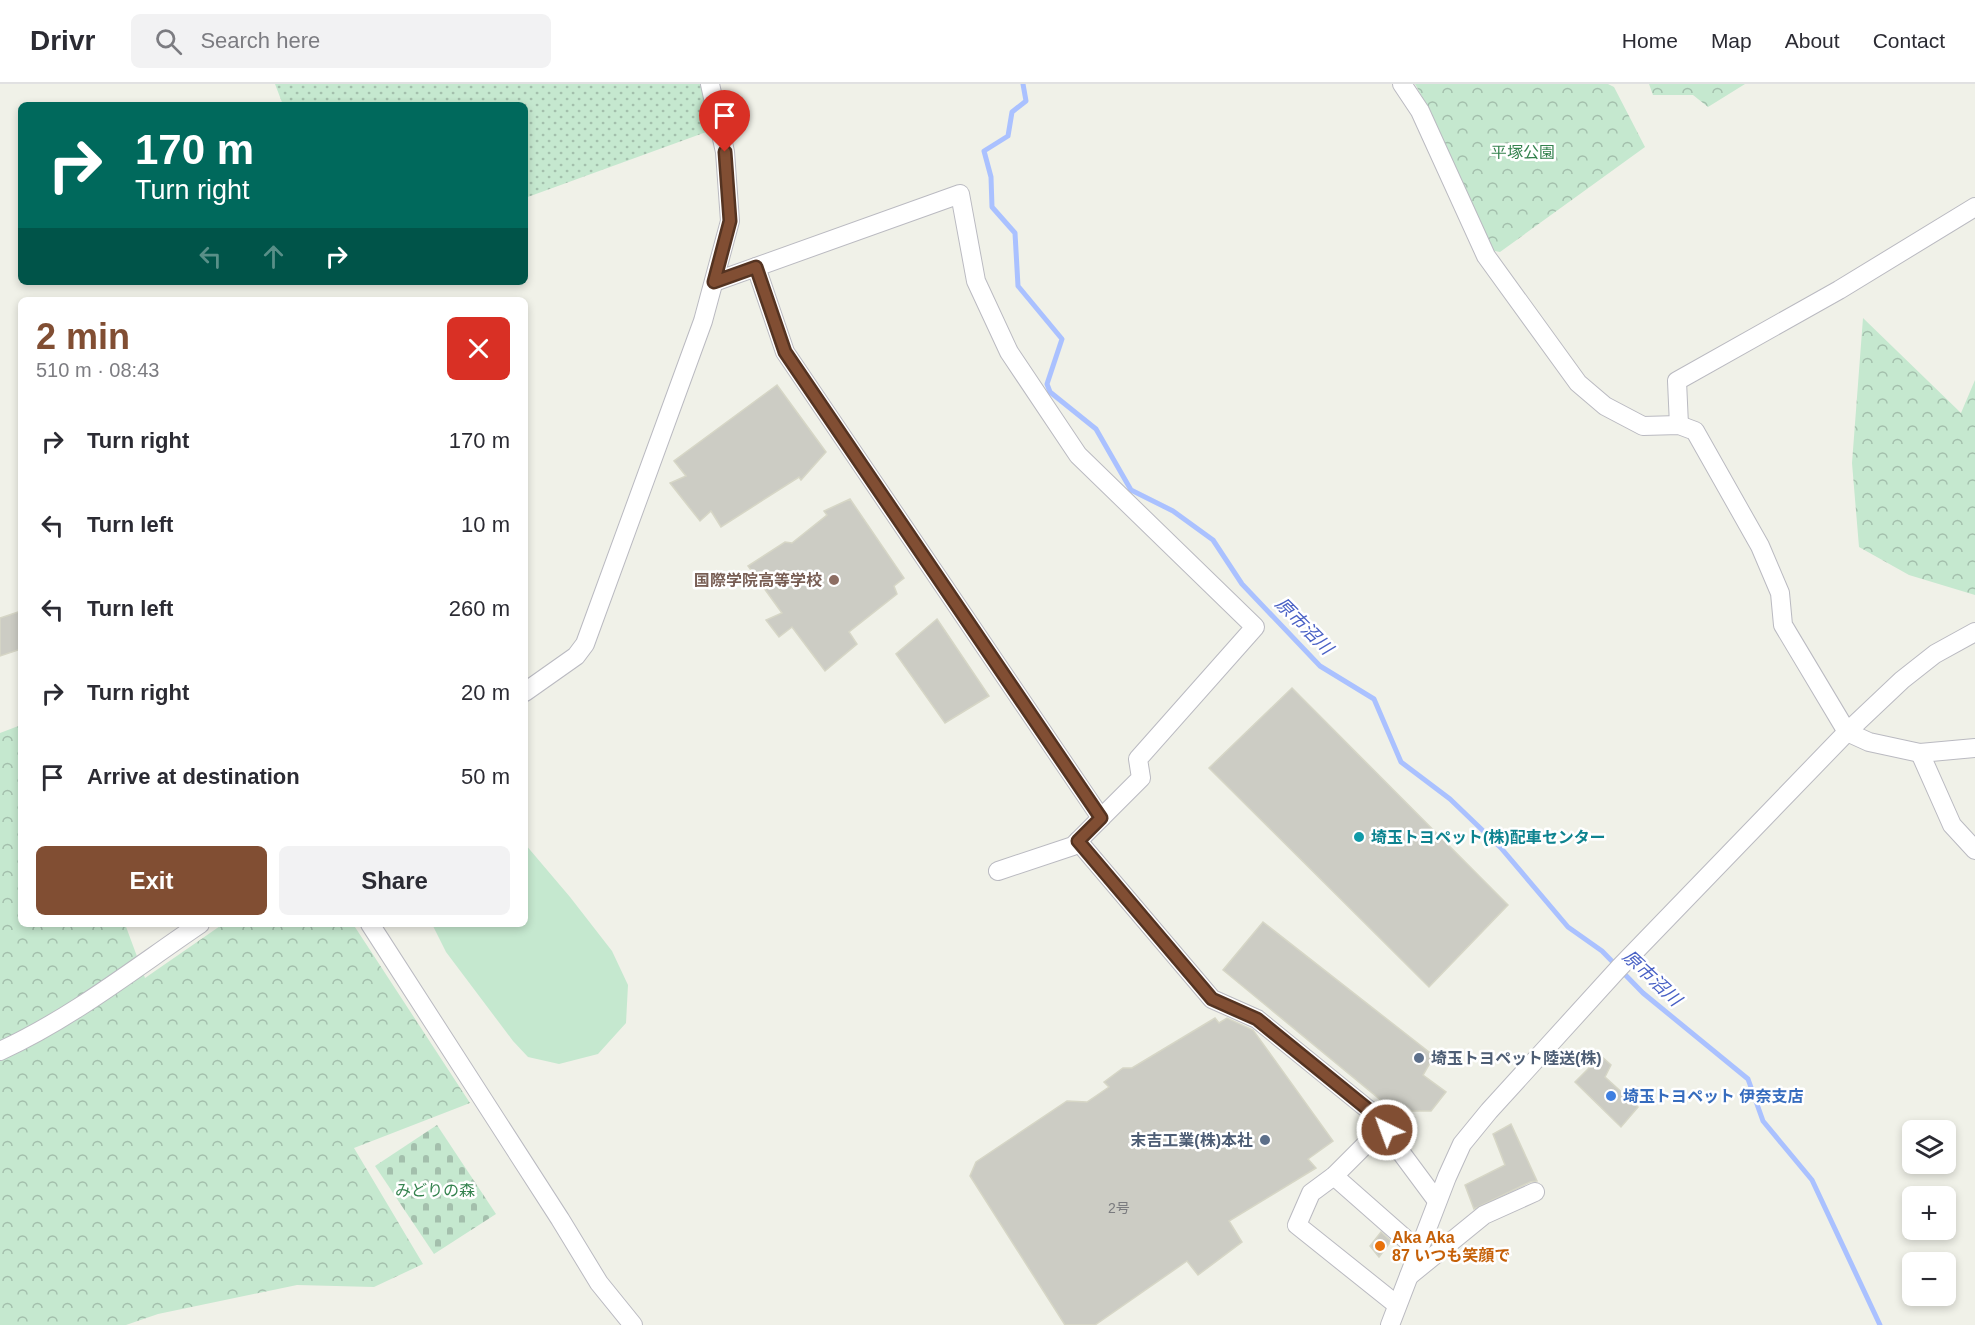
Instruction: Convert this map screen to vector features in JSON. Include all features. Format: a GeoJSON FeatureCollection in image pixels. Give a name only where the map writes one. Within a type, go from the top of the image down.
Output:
{"type":"FeatureCollection","features":[{"type":"Feature","properties":{"kind":"street"},"geometry":{"type":"LineString","coordinates":[[528,690],[576,656],[585,644],[703,321],[730,221],[725,152],[710,84]]}},
{"type":"Feature","properties":{"kind":"street"},"geometry":{"type":"LineString","coordinates":[[1402,84],[1420,111],[1486,256],[1578,383],[1605,406],[1643,426],[1678,425],[1695,431],[1760,546],[1780,592],[1783,625],[1847,732],[1869,742],[1920,753],[1975,748]]}},
{"type":"Feature","properties":{"kind":"street"},"geometry":{"type":"LineString","coordinates":[[714,282],[960,194],[976,281],[1009,352],[1078,455],[1255,627],[1138,759],[1141,778],[1073,846],[998,871]]}},
{"type":"Feature","properties":{"kind":"street"},"geometry":{"type":"LineString","coordinates":[[1678,425],[1677,381],[1839,290],[1975,207]]}},
{"type":"Feature","properties":{"kind":"street"},"geometry":{"type":"LineString","coordinates":[[756,267],[785,352],[1101,818]]}},
{"type":"Feature","properties":{"kind":"street"},"geometry":{"type":"LineString","coordinates":[[1390,1325],[1437,1201],[1462,1144],[1489,1111],[1615,972],[1847,732],[1902,680],[1935,654],[1975,632]]}},
{"type":"Feature","properties":{"kind":"street"},"geometry":{"type":"LineString","coordinates":[[1920,753],[1952,825],[1975,850]]}},
{"type":"Feature","properties":{"kind":"street"},"geometry":{"type":"LineString","coordinates":[[1078,841],[1212,999],[1257,1019],[1386,1124],[1388,1136],[1437,1201]]}},
{"type":"Feature","properties":{"kind":"street"},"geometry":{"type":"LineString","coordinates":[[0,1051],[33,1036],[75,1011],[196,927]]}},
{"type":"Feature","properties":{"kind":"street"},"geometry":{"type":"LineString","coordinates":[[372,927],[560,1218],[599,1283],[633,1325]]}},
{"type":"Feature","properties":{"kind":"street"},"geometry":{"type":"LineString","coordinates":[[1386,1124],[1334,1176],[1311,1194],[1297,1226],[1397,1305]]}},
{"type":"Feature","properties":{"kind":"street"},"geometry":{"type":"LineString","coordinates":[[1334,1176],[1418,1250]]}},
{"type":"Feature","properties":{"kind":"street"},"geometry":{"type":"LineString","coordinates":[[1407,1278],[1484,1215],[1535,1192]]}},
{"type":"Feature","properties":{"kind":"green space"},"geometry":{"type":"Polygon","coordinates":[[[275,84],[707,84],[720,127],[528,197],[528,102],[282,102],[275,84]]]}},
{"type":"Feature","properties":{"kind":"green space","name":"平塚公園"},"geometry":{"type":"Polygon","coordinates":[[[1415,84],[1608,84],[1614,87],[1645,147],[1500,252],[1490,250],[1428,107],[1415,84]]]}},
{"type":"Feature","properties":{"kind":"green space"},"geometry":{"type":"Polygon","coordinates":[[[1649,84],[1745,84],[1708,107],[1693,95],[1653,95],[1649,84]]]}},
{"type":"Feature","properties":{"kind":"green space"},"geometry":{"type":"Polygon","coordinates":[[[1863,318],[1961,413],[1975,380],[1975,595],[1909,575],[1859,547],[1852,463],[1863,318]]]}},
{"type":"Feature","properties":{"kind":"green space"},"geometry":{"type":"Polygon","coordinates":[[[18,726],[18,927],[126,927],[145,978],[219,927],[355,927],[470,1103],[354,1148],[423,1264],[374,1287],[297,1285],[158,1314],[126,1325],[0,1325],[0,733],[18,726]]]}},
{"type":"Feature","properties":{"kind":"green space"},"geometry":{"type":"Polygon","coordinates":[[[528,848],[612,951],[628,985],[626,1023],[598,1054],[559,1064],[528,1057],[513,1041],[446,952],[434,927],[528,927],[528,848]]]}},
{"type":"Feature","properties":{"kind":"green space","name":"みどりの森"},"geometry":{"type":"Polygon","coordinates":[[[437,1125],[496,1214],[434,1254],[375,1166],[437,1125]]]}},
{"type":"Feature","properties":{"kind":"building"},"geometry":{"type":"Polygon","coordinates":[[[777,385],[826,452],[801,480],[799,477],[721,527],[711,511],[700,521],[670,483],[686,476],[674,461],[777,385]]]}},
{"type":"Feature","properties":{"kind":"building"},"geometry":{"type":"Polygon","coordinates":[[[850,499],[904,578],[894,586],[897,594],[849,632],[857,644],[825,671],[792,627],[779,637],[766,620],[782,613],[748,566],[785,542],[792,543],[827,515],[824,511],[850,499]]]}},
{"type":"Feature","properties":{"kind":"building"},"geometry":{"type":"Polygon","coordinates":[[[18,612],[18,650],[0,656],[0,618],[18,612]]]}},
{"type":"Feature","properties":{"kind":"building"},"geometry":{"type":"Polygon","coordinates":[[[937,619],[989,696],[945,723],[896,654],[937,619]]]}},
{"type":"Feature","properties":{"kind":"building","name":"埼玉トヨペット(株)配車センター"},"geometry":{"type":"Polygon","coordinates":[[[1292,688],[1508,905],[1429,987],[1209,768],[1292,688]]]}},
{"type":"Feature","properties":{"kind":"building"},"geometry":{"type":"Polygon","coordinates":[[[1263,922],[1434,1056],[1423,1075],[1446,1092],[1431,1111],[1409,1111],[1405,1120],[1223,970],[1263,922]]]}},
{"type":"Feature","properties":{"kind":"building"},"geometry":{"type":"Polygon","coordinates":[[[1215,1018],[1219,1023],[1227,1018],[1253,1030],[1333,1141],[1308,1159],[1316,1168],[1229,1221],[1242,1242],[1198,1275],[1187,1261],[1095,1325],[1065,1325],[970,1176],[976,1162],[1067,1101],[1087,1102],[1109,1087],[1104,1082],[1123,1068],[1132,1068],[1215,1018]]]}},
{"type":"Feature","properties":{"kind":"building"},"geometry":{"type":"Polygon","coordinates":[[[1601,1056],[1611,1065],[1605,1077],[1638,1107],[1621,1127],[1575,1082],[1601,1056]]]}},
{"type":"Feature","properties":{"kind":"building"},"geometry":{"type":"Polygon","coordinates":[[[1511,1124],[1537,1181],[1530,1182],[1474,1209],[1465,1185],[1505,1165],[1493,1134],[1511,1124]]]}},
{"type":"Feature","properties":{"kind":"building"},"geometry":{"type":"Polygon","coordinates":[[[1381,1232],[1391,1241],[1379,1257],[1370,1246],[1381,1232]]]}},
{"type":"Feature","properties":{"kind":"waterway","name":"原市沼川"},"geometry":{"type":"LineString","coordinates":[[1023,84],[1026,101],[1012,112],[1008,136],[984,151],[991,177],[992,207],[1015,233],[1018,286],[1062,339],[1047,384],[1050,392],[1096,429],[1131,490],[1173,511],[1213,540],[1242,584],[1320,666],[1374,699],[1401,762],[1450,799],[1501,848],[1568,927],[1602,951],[1643,993],[1748,1079],[1763,1121],[1812,1180],[1880,1325]]}},
{"type":"Feature","properties":{"kind":"place","name":"国際学院高等学校"},"geometry":{"type":"Point","coordinates":[834,580]}},
{"type":"Feature","properties":{"kind":"place","name":"埼玉トヨペット(株)配車センター"},"geometry":{"type":"Point","coordinates":[1359,837]}},
{"type":"Feature","properties":{"kind":"place","name":"埼玉トヨペット陸送(株)"},"geometry":{"type":"Point","coordinates":[1419,1058]}},
{"type":"Feature","properties":{"kind":"place","name":"埼玉トヨペット 伊奈支店"},"geometry":{"type":"Point","coordinates":[1611,1096]}},
{"type":"Feature","properties":{"kind":"place","name":"末吉工業(株)本社"},"geometry":{"type":"Point","coordinates":[1265,1140]}},
{"type":"Feature","properties":{"kind":"place","name":"Aka Aka 87 いつも笑顔で"},"geometry":{"type":"Point","coordinates":[1380,1246]}},
{"type":"Feature","properties":{"kind":"route"},"geometry":{"type":"LineString","coordinates":[[725,152],[730,221],[714,282],[756,267],[785,352],[1101,818],[1078,841],[1212,999],[1257,1019],[1386,1124],[1387,1130]]}}]}
